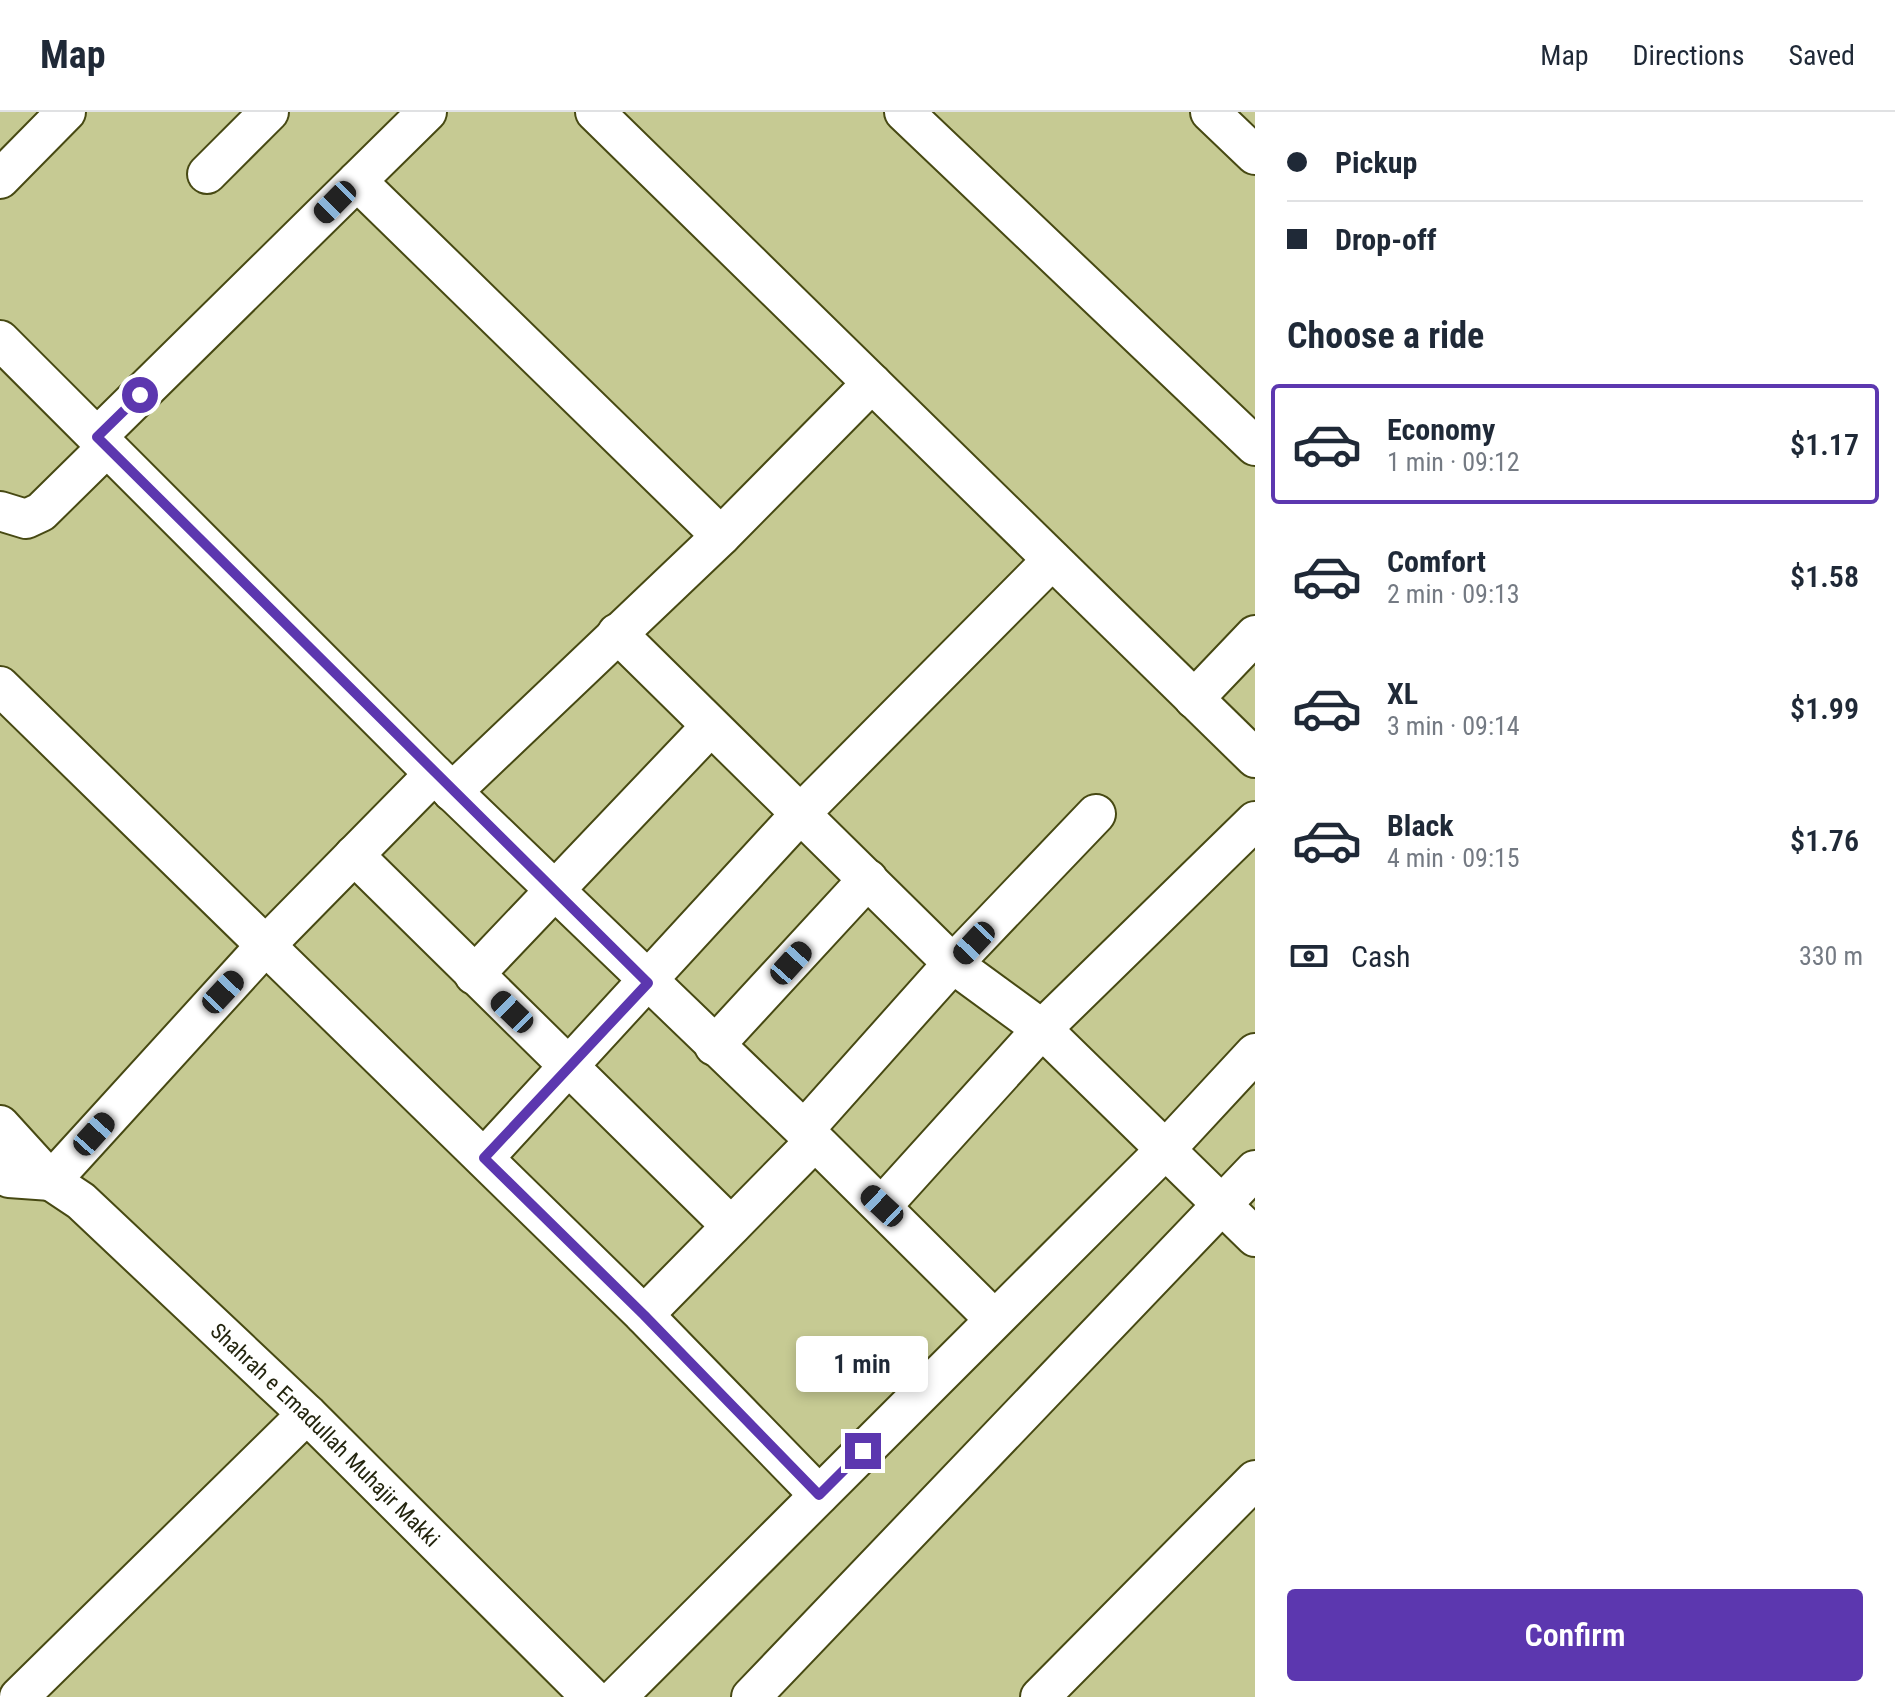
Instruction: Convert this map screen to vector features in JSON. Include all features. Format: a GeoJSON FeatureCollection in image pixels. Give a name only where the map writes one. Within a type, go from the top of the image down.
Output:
{"type":"FeatureCollection","features":[{"type":"Feature","properties":{"kind":"street"},"geometry":{"type":"LineString","coordinates":[[0,179],[66,112]]}},
{"type":"Feature","properties":{"kind":"street"},"geometry":{"type":"LineString","coordinates":[[207,174],[269,112]]}},
{"type":"Feature","properties":{"kind":"street"},"geometry":{"type":"LineString","coordinates":[[0,511],[26,519],[41,512],[102,442],[427,112]]}},
{"type":"Feature","properties":{"kind":"street"},"geometry":{"type":"LineString","coordinates":[[595,112],[1255,758]]}},
{"type":"Feature","properties":{"kind":"street"},"geometry":{"type":"LineString","coordinates":[[904,112],[1255,446]]}},
{"type":"Feature","properties":{"kind":"street"},"geometry":{"type":"LineString","coordinates":[[1210,112],[1255,155]]}},
{"type":"Feature","properties":{"kind":"street"},"geometry":{"type":"LineString","coordinates":[[357,181],[721,536]]}},
{"type":"Feature","properties":{"kind":"street"},"geometry":{"type":"LineString","coordinates":[[0,340],[443,783],[882,1206],[994,1319]]}},
{"type":"Feature","properties":{"kind":"street"},"geometry":{"type":"LineString","coordinates":[[18,1174],[266,945],[354,855],[617,633],[721,536],[872,383]]}},
{"type":"Feature","properties":{"kind":"street"},"geometry":{"type":"LineString","coordinates":[[484,1158],[802,812],[1052,560]]}},
{"type":"Feature","properties":{"kind":"street"},"geometry":{"type":"LineString","coordinates":[[617,633],[953,964],[1042,1029],[1255,1237]]}},
{"type":"Feature","properties":{"kind":"street"},"geometry":{"type":"LineString","coordinates":[[1194,699],[1255,635]]}},
{"type":"Feature","properties":{"kind":"street"},"geometry":{"type":"LineString","coordinates":[[0,686],[644,1315],[819,1495]]}},
{"type":"Feature","properties":{"kind":"street"},"geometry":{"type":"LineString","coordinates":[[474,975],[556,893],[710,727]]}},
{"type":"Feature","properties":{"kind":"street"},"geometry":{"type":"LineString","coordinates":[[644,1315],[731,1226],[953,964],[1096,814]]}},
{"type":"Feature","properties":{"kind":"street"},"geometry":{"type":"LineString","coordinates":[[882,1206],[1042,1029],[1255,821]]}},
{"type":"Feature","properties":{"kind":"street"},"geometry":{"type":"LineString","coordinates":[[354,855],[731,1226]]}},
{"type":"Feature","properties":{"kind":"street"},"geometry":{"type":"LineString","coordinates":[[714,1046],[868,879]]}},
{"type":"Feature","properties":{"kind":"street"},"geometry":{"type":"LineString","coordinates":[[617,1697],[1166,1149],[1255,1053]]}},
{"type":"Feature","properties":{"kind":"street","name":"Shahrah e Emadullah Muhajir Makki"},"geometry":{"type":"LineString","coordinates":[[0,1125],[18,1174],[81,1201],[307,1414],[591,1697]]}},
{"type":"Feature","properties":{"kind":"street"},"geometry":{"type":"LineString","coordinates":[[751,1697],[1255,1170]]}},
{"type":"Feature","properties":{"kind":"street"},"geometry":{"type":"LineString","coordinates":[[19,1697],[307,1414]]}},
{"type":"Feature","properties":{"kind":"street"},"geometry":{"type":"LineString","coordinates":[[1040,1697],[1255,1480]]}},
{"type":"Feature","properties":{"kind":"route"},"geometry":{"type":"LineString","coordinates":[[140,395],[97,437],[648,983],[484,1158],[644,1315],[819,1495],[863,1451]]}}]}
